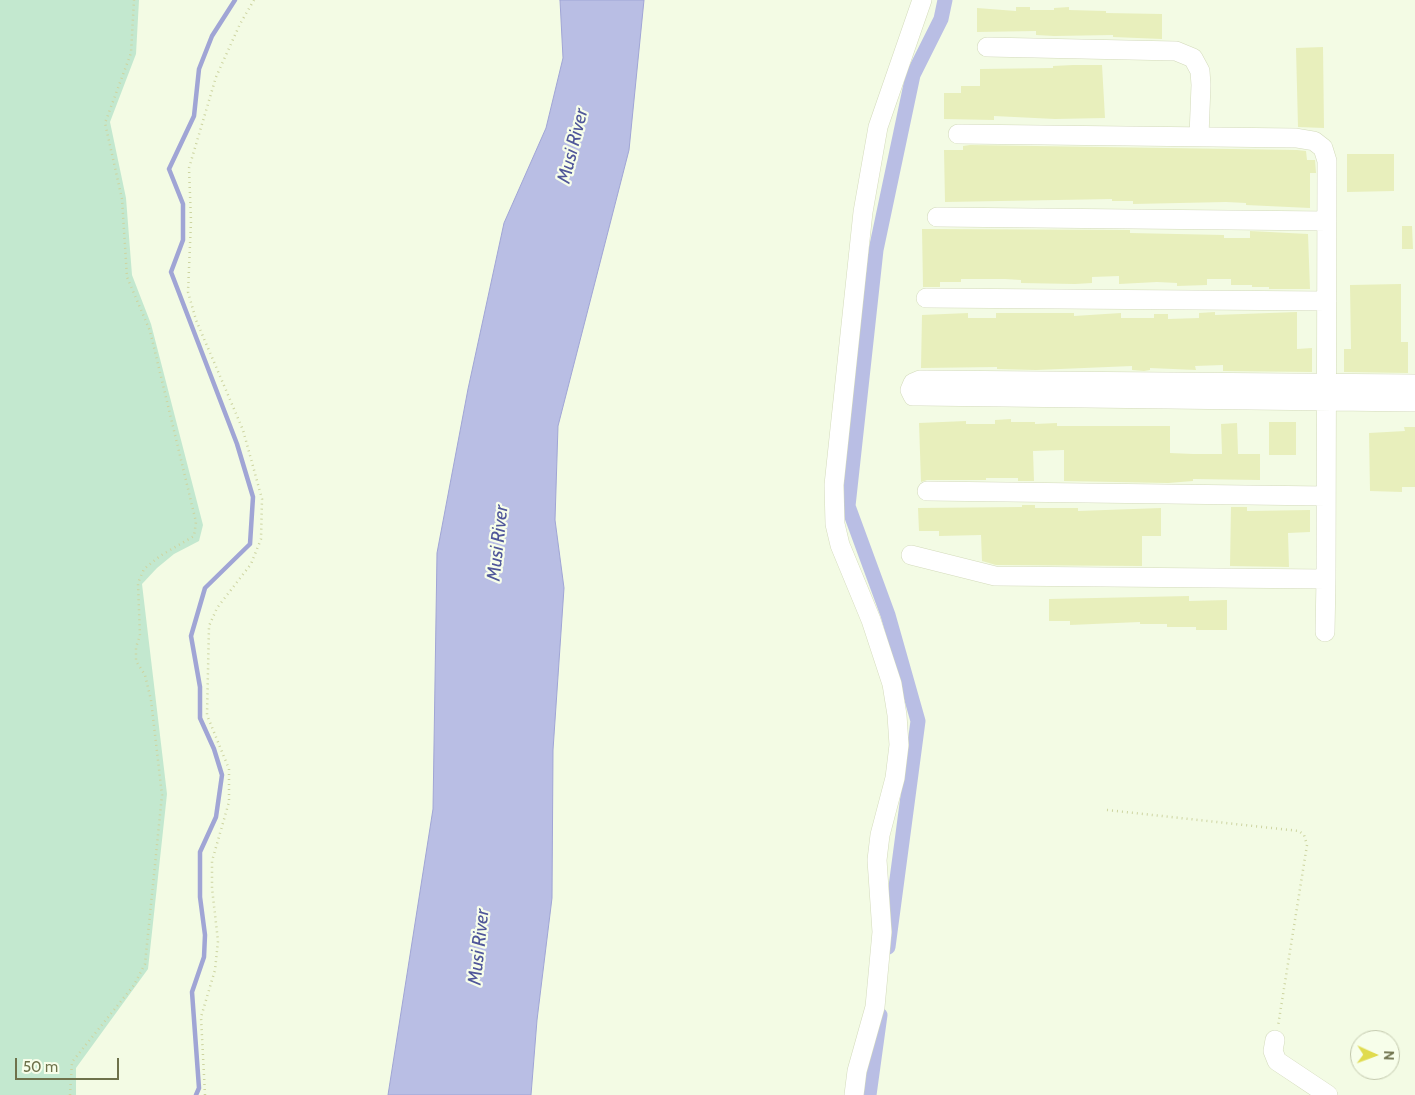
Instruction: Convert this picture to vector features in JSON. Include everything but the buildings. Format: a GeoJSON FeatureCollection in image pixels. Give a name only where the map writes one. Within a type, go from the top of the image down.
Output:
{"type":"FeatureCollection","features":[{"type":"Feature","properties":{"kind":"street"},"geometry":{"type":"LineString","coordinates":[[854,1095],[857,1071],[875,1007],[882,932],[877,860],[895,778],[899,745],[892,684],[871,620],[840,545],[835,524],[834,485],[864,212],[878,127],[922,0]]}},
{"type":"Feature","properties":{"kind":"street"},"geometry":{"type":"LineString","coordinates":[[987,47],[1176,52],[1193,58],[1200,71],[1199,136]]}},
{"type":"Feature","properties":{"kind":"street"},"geometry":{"type":"LineString","coordinates":[[958,134],[1296,138],[1314,141],[1323,148],[1327,161],[1328,221],[1325,632]]}},
{"type":"Feature","properties":{"kind":"street"},"geometry":{"type":"LineString","coordinates":[[936,217],[1328,221]]}},
{"type":"Feature","properties":{"kind":"street"},"geometry":{"type":"LineString","coordinates":[[926,298],[1327,301]]}},
{"type":"Feature","properties":{"kind":"street"},"geometry":{"type":"LineString","coordinates":[[1415,384],[1327,392],[913,396],[910,390],[913,383],[920,380],[1327,392],[1415,402]]}},
{"type":"Feature","properties":{"kind":"street"},"geometry":{"type":"LineString","coordinates":[[927,491],[1326,496]]}},
{"type":"Feature","properties":{"kind":"street"},"geometry":{"type":"LineString","coordinates":[[910,555],[995,576],[1326,579]]}},
{"type":"Feature","properties":{"kind":"street"},"geometry":{"type":"LineString","coordinates":[[1275,1040],[1273,1051],[1277,1061],[1328,1095]]}},
{"type":"Feature","properties":{"kind":"path"},"geometry":{"type":"LineString","coordinates":[[70,1095],[72,1062],[134,985],[145,964],[162,795],[150,700],[145,675],[136,661],[136,647],[140,636],[138,583],[144,569],[160,556],[194,536],[196,522],[150,331],[127,277],[122,200],[105,123],[132,53],[134,0]]}},
{"type":"Feature","properties":{"kind":"path"},"geometry":{"type":"LineString","coordinates":[[205,1095],[201,1017],[215,970],[218,941],[212,888],[212,861],[229,802],[229,769],[208,715],[207,654],[209,626],[217,608],[251,564],[261,539],[262,499],[244,430],[196,320],[188,292],[191,221],[189,168],[216,78],[240,24],[254,0]]}},
{"type":"Feature","properties":{"kind":"path"},"geometry":{"type":"LineString","coordinates":[[1107,810],[1299,830],[1304,835],[1307,845],[1275,1040]]}},
{"type":"Feature","properties":{"kind":"green space"},"geometry":{"type":"Polygon","coordinates":[[[0,0],[139,0],[136,54],[110,122],[126,198],[132,275],[151,324],[203,525],[199,541],[174,554],[142,584],[167,794],[148,969],[76,1068],[76,1095],[0,1095],[0,0]]]}},
{"type":"Feature","properties":{"kind":"water","name":"Musi River"},"geometry":{"type":"Polygon","coordinates":[[[560,0],[644,0],[629,150],[558,426],[555,520],[564,588],[553,750],[552,898],[537,1020],[531,1095],[388,1095],[433,809],[437,553],[468,389],[504,223],[546,128],[563,58],[560,0]]]}},
{"type":"Feature","properties":{"kind":"waterway"},"geometry":{"type":"LineString","coordinates":[[196,1095],[199,1088],[192,992],[204,957],[205,935],[200,897],[200,852],[216,817],[222,775],[214,749],[200,718],[200,687],[191,636],[205,588],[250,544],[253,497],[237,444],[171,272],[183,240],[183,204],[169,169],[194,116],[199,69],[212,36],[235,0]]}},
{"type":"Feature","properties":{"kind":"waterway"},"geometry":{"type":"LineString","coordinates":[[888,947],[918,721],[888,615],[848,506],[876,250],[913,75],[941,19],[945,0]]}},
{"type":"Feature","properties":{"kind":"waterway"},"geometry":{"type":"LineString","coordinates":[[869,1095],[880,1015]]}}]}
